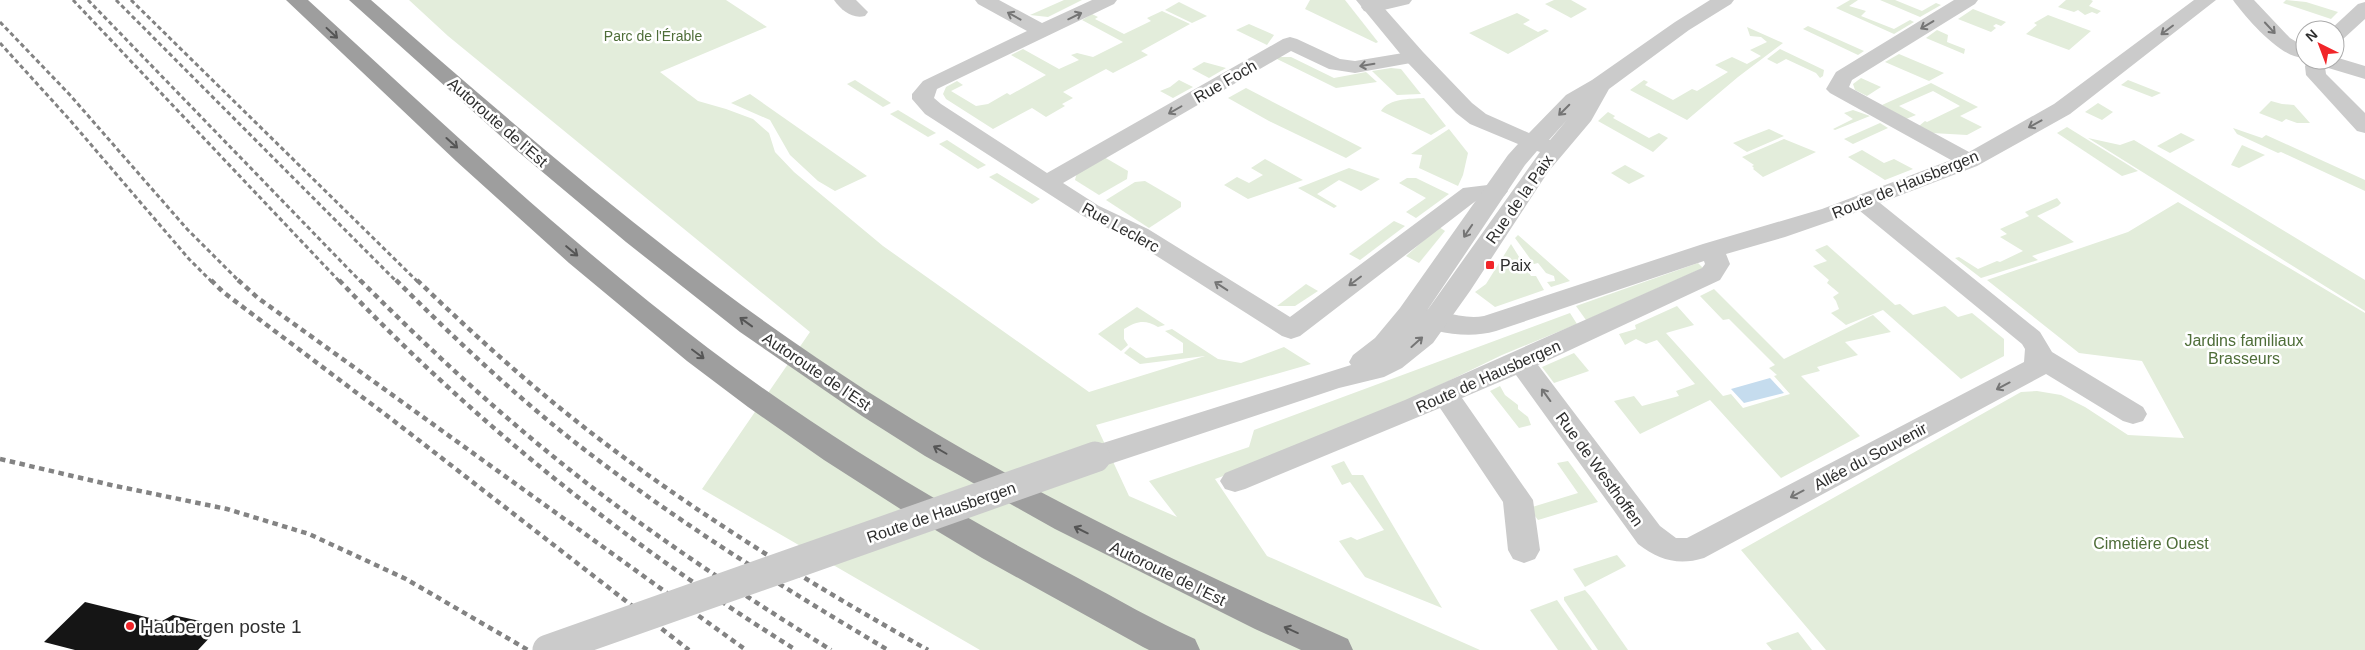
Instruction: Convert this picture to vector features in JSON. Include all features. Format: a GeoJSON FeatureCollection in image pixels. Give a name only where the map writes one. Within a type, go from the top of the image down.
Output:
{"type":"FeatureCollection","features":[{"type":"Feature","properties":{"kind":"highway"},"geometry":{"type":"LineString","coordinates":[[296,0],[550,233],[667,330],[757,399],[868,476],[993,550],[1183,650]]}},
{"type":"Feature","properties":{"kind":"highway","name":"Autoroute de l’Est"},"geometry":{"type":"LineString","coordinates":[[359,0],[600,209],[720,303],[809,367],[925,442],[1060,520],[1216,597],[1336,650]]}},
{"type":"Feature","properties":{"kind":"street"},"geometry":{"type":"LineString","coordinates":[[985,0],[1043,32]]}},
{"type":"Feature","properties":{"kind":"street","name":"Rue Leclerc"},"geometry":{"type":"LineString","coordinates":[[1107,0],[930,85],[923,94],[923,99],[933,109],[1046,183],[1105,218],[1139,234],[1291,330],[1471,193],[1496,191]]}},
{"type":"Feature","properties":{"kind":"street"},"geometry":{"type":"LineString","coordinates":[[1368,3],[1402,0]]}},
{"type":"Feature","properties":{"kind":"street","name":"Rue de la Paix"},"geometry":{"type":"LineString","coordinates":[[1339,378],[1374,370],[1392,361],[1423,336],[1423,318],[1496,191],[1516,160],[1543,146],[1582,116],[1600,85],[1682,26],[1724,0]]}},
{"type":"Feature","properties":{"kind":"street"},"geometry":{"type":"LineString","coordinates":[[1968,0],[1843,76],[1837,88],[1969,160]]}},
{"type":"Feature","properties":{"kind":"street","name":"Route de Hausbergen"},"geometry":{"type":"LineString","coordinates":[[1423,318],[1474,328],[1712,250],[1776,232],[1863,202],[1969,160],[2062,109],[2206,0]]}},
{"type":"Feature","properties":{"kind":"street"},"geometry":{"type":"LineString","coordinates":[[2243,0],[2283,42],[2295,48]]}},
{"type":"Feature","properties":{"kind":"street"},"geometry":{"type":"LineString","coordinates":[[1368,3],[1415,57],[1464,108],[1478,119],[1543,146]]}},
{"type":"Feature","properties":{"kind":"street"},"geometry":{"type":"LineString","coordinates":[[2345,27],[2365,8]]}},
{"type":"Feature","properties":{"kind":"street","name":"Rue Foch"},"geometry":{"type":"LineString","coordinates":[[1046,183],[1290,43],[1336,65],[1355,67],[1415,57]]}},
{"type":"Feature","properties":{"kind":"street"},"geometry":{"type":"LineString","coordinates":[[2345,68],[2365,74]]}},
{"type":"Feature","properties":{"kind":"street"},"geometry":{"type":"LineString","coordinates":[[2315,70],[2316,75],[2365,126]]}},
{"type":"Feature","properties":{"kind":"street","name":"Rue de la Paix"},"geometry":{"type":"LineString","coordinates":[[1423,318],[1538,168],[1543,146]]}},
{"type":"Feature","properties":{"kind":"street"},"geometry":{"type":"LineString","coordinates":[[1863,202],[2031,338],[2038,348],[2040,358],[2133,414]]}},
{"type":"Feature","properties":{"kind":"street","name":"Route de Hausbergen"},"geometry":{"type":"LineString","coordinates":[[1235,481],[1337,442],[1445,396],[1711,274],[1718,264],[1712,250]]}},
{"type":"Feature","properties":{"kind":"street","name":"Allée du Souvenir"},"geometry":{"type":"LineString","coordinates":[[1693,549],[2024,375],[2036,367],[2040,358]]}},
{"type":"Feature","properties":{"kind":"street","name":"Rue de Westhoffen"},"geometry":{"type":"LineString","coordinates":[[1521,362],[1649,535],[1672,550],[1682,552],[1693,549]]}},
{"type":"Feature","properties":{"kind":"street","name":"Route de Hausbergen"},"geometry":{"type":"LineString","coordinates":[[548,650],[1095,457],[1339,378]]}},
{"type":"Feature","properties":{"kind":"street"},"geometry":{"type":"LineString","coordinates":[[1445,396],[1518,500],[1524,550]]}},
{"type":"Feature","properties":{"kind":"green space","name":"Parc de l'Érable"},"geometry":{"type":"Polygon","coordinates":[[[409,0],[726,0],[767,27],[660,72],[698,101],[753,119],[769,133],[775,152],[794,172],[883,246],[1089,392],[1205,356],[1140,364],[1124,353],[1130,347],[1146,358],[1183,353],[1183,343],[1165,331],[1172,329],[1218,359],[1241,363],[1284,347],[1311,364],[1096,425],[1129,496],[1177,517],[1149,481],[1249,447],[1254,430],[1570,313],[1577,324],[1502,355],[1337,435],[1215,479],[1267,556],[1480,650],[980,650],[702,489],[810,332],[448,36],[409,0]]]}},
{"type":"Feature","properties":{"kind":"green space"},"geometry":{"type":"Polygon","coordinates":[[[1064,0],[1082,0],[1048,17],[1030,15],[1064,0]]]}},
{"type":"Feature","properties":{"kind":"green space"},"geometry":{"type":"Polygon","coordinates":[[[1310,0],[1345,0],[1378,42],[1376,43],[1305,9],[1310,0]]]}},
{"type":"Feature","properties":{"kind":"green space"},"geometry":{"type":"Polygon","coordinates":[[[1554,0],[1571,0],[1587,9],[1571,18],[1545,4],[1554,0]]]}},
{"type":"Feature","properties":{"kind":"green space"},"geometry":{"type":"Polygon","coordinates":[[[1850,0],[1858,0],[1849,6],[1866,11],[1861,16],[1894,29],[1910,20],[1914,22],[1894,34],[1836,8],[1850,0]]]}},
{"type":"Feature","properties":{"kind":"green space"},"geometry":{"type":"Polygon","coordinates":[[[1880,0],[1895,0],[1922,11],[1936,3],[1941,5],[1920,17],[1880,0]]]}},
{"type":"Feature","properties":{"kind":"green space"},"geometry":{"type":"Polygon","coordinates":[[[2066,0],[2091,0],[2093,1],[2089,6],[2101,11],[2097,14],[2092,12],[2085,15],[2078,10],[2074,12],[2058,7],[2066,0]]]}},
{"type":"Feature","properties":{"kind":"green space"},"geometry":{"type":"Polygon","coordinates":[[[2286,0],[2306,2],[2338,12],[2331,19],[2283,3],[2286,0]]]}},
{"type":"Feature","properties":{"kind":"green space"},"geometry":{"type":"Polygon","coordinates":[[[1179,2],[1207,16],[1192,23],[1165,10],[1179,2]]]}},
{"type":"Feature","properties":{"kind":"green space"},"geometry":{"type":"Polygon","coordinates":[[[1973,9],[2006,22],[2001,26],[1996,24],[1993,26],[1996,28],[1991,32],[1958,19],[1973,9]]]}},
{"type":"Feature","properties":{"kind":"green space"},"geometry":{"type":"Polygon","coordinates":[[[1162,11],[1190,24],[1141,51],[1148,55],[1113,73],[1106,69],[1063,92],[1073,98],[1062,104],[1065,106],[1046,117],[1032,108],[993,129],[946,99],[943,94],[946,87],[957,81],[963,85],[951,91],[976,106],[988,104],[1007,93],[1010,95],[1046,75],[1011,55],[1023,49],[1059,69],[1079,60],[1071,55],[1077,53],[1093,57],[1123,42],[1082,20],[1092,14],[1098,17],[1095,19],[1124,34],[1151,21],[1147,18],[1162,11]]]}},
{"type":"Feature","properties":{"kind":"green space"},"geometry":{"type":"Polygon","coordinates":[[[1517,13],[1530,20],[1523,24],[1538,32],[1545,29],[1549,31],[1508,54],[1469,33],[1517,13]]]}},
{"type":"Feature","properties":{"kind":"green space"},"geometry":{"type":"Polygon","coordinates":[[[2048,15],[2091,31],[2069,50],[2026,34],[2037,25],[2034,23],[2048,15]]]}},
{"type":"Feature","properties":{"kind":"green space"},"geometry":{"type":"Polygon","coordinates":[[[1249,24],[1274,35],[1267,45],[1236,30],[1249,24]]]}},
{"type":"Feature","properties":{"kind":"green space"},"geometry":{"type":"Polygon","coordinates":[[[1808,26],[1864,51],[1858,55],[1803,29],[1808,26]]]}},
{"type":"Feature","properties":{"kind":"green space"},"geometry":{"type":"Polygon","coordinates":[[[1747,27],[1783,43],[1738,77],[1687,120],[1630,90],[1644,80],[1648,82],[1645,85],[1673,100],[1692,89],[1697,91],[1728,72],[1715,65],[1732,57],[1747,64],[1761,56],[1750,50],[1767,42],[1761,37],[1750,36],[1747,27]]]}},
{"type":"Feature","properties":{"kind":"green space"},"geometry":{"type":"Polygon","coordinates":[[[1937,30],[1948,35],[1947,42],[1965,49],[1964,54],[1926,38],[1937,30]]]}},
{"type":"Feature","properties":{"kind":"green space"},"geometry":{"type":"Polygon","coordinates":[[[1780,49],[1824,70],[1823,76],[1820,78],[1816,73],[1786,59],[1777,64],[1767,59],[1780,49]]]}},
{"type":"Feature","properties":{"kind":"green space"},"geometry":{"type":"Polygon","coordinates":[[[1899,54],[1944,73],[1929,81],[1885,62],[1899,54]]]}},
{"type":"Feature","properties":{"kind":"green space"},"geometry":{"type":"Polygon","coordinates":[[[1291,57],[1334,78],[1366,72],[1377,82],[1336,88],[1275,58],[1291,57]]]}},
{"type":"Feature","properties":{"kind":"green space"},"geometry":{"type":"Polygon","coordinates":[[[1204,62],[1226,68],[1209,78],[1192,69],[1204,62]]]}},
{"type":"Feature","properties":{"kind":"green space"},"geometry":{"type":"Polygon","coordinates":[[[1391,68],[1401,69],[1421,94],[1397,95],[1372,71],[1391,68]]]}},
{"type":"Feature","properties":{"kind":"green space"},"geometry":{"type":"Polygon","coordinates":[[[1861,78],[1881,87],[1867,96],[1855,90],[1853,84],[1861,78]]]}},
{"type":"Feature","properties":{"kind":"green space"},"geometry":{"type":"Polygon","coordinates":[[[855,80],[891,103],[883,107],[847,84],[855,80]]]}},
{"type":"Feature","properties":{"kind":"green space"},"geometry":{"type":"Polygon","coordinates":[[[1179,80],[1193,87],[1173,98],[1160,91],[1170,87],[1179,80]]]}},
{"type":"Feature","properties":{"kind":"green space"},"geometry":{"type":"Polygon","coordinates":[[[2128,80],[2161,93],[2152,97],[2121,85],[2128,80]]]}},
{"type":"Feature","properties":{"kind":"green space"},"geometry":{"type":"Polygon","coordinates":[[[1931,83],[1978,107],[1960,116],[1982,127],[1967,135],[1932,133],[1919,126],[1925,121],[1927,122],[1960,106],[1933,91],[1899,106],[1916,115],[1906,119],[1882,105],[1931,83]]]}},
{"type":"Feature","properties":{"kind":"green space"},"geometry":{"type":"Polygon","coordinates":[[[1246,88],[1362,148],[1346,158],[1269,121],[1228,98],[1246,88]]]}},
{"type":"Feature","properties":{"kind":"green space"},"geometry":{"type":"Polygon","coordinates":[[[750,94],[867,176],[835,191],[818,181],[790,155],[770,120],[731,103],[750,94]]]}},
{"type":"Feature","properties":{"kind":"green space"},"geometry":{"type":"Polygon","coordinates":[[[1424,98],[1446,126],[1431,135],[1381,111],[1394,101],[1424,98]]]}},
{"type":"Feature","properties":{"kind":"green space"},"geometry":{"type":"Polygon","coordinates":[[[2271,101],[2294,105],[2310,123],[2297,123],[2286,119],[2282,122],[2259,113],[2271,101]]]}},
{"type":"Feature","properties":{"kind":"green space"},"geometry":{"type":"Polygon","coordinates":[[[2098,103],[2113,112],[2102,120],[2085,112],[2098,103]]]}},
{"type":"Feature","properties":{"kind":"green space"},"geometry":{"type":"Polygon","coordinates":[[[898,110],[936,133],[928,137],[890,114],[898,110]]]}},
{"type":"Feature","properties":{"kind":"green space"},"geometry":{"type":"Polygon","coordinates":[[[1853,110],[1870,116],[1835,130],[1833,129],[1853,119],[1844,113],[1853,110]]]}},
{"type":"Feature","properties":{"kind":"green space"},"geometry":{"type":"Polygon","coordinates":[[[1608,112],[1615,116],[1613,118],[1649,138],[1659,133],[1668,138],[1653,152],[1598,121],[1608,112]]]}},
{"type":"Feature","properties":{"kind":"green space"},"geometry":{"type":"Polygon","coordinates":[[[1880,123],[1888,128],[1853,144],[1844,139],[1880,123]]]}},
{"type":"Feature","properties":{"kind":"green space"},"geometry":{"type":"Polygon","coordinates":[[[2067,127],[2138,171],[2122,176],[2057,133],[2067,127]]]}},
{"type":"Feature","properties":{"kind":"green space"},"geometry":{"type":"Polygon","coordinates":[[[2233,128],[2262,138],[2266,135],[2365,180],[2365,191],[2237,134],[2233,128]]]}},
{"type":"Feature","properties":{"kind":"green space"},"geometry":{"type":"Polygon","coordinates":[[[1449,129],[1468,153],[1463,175],[1458,186],[1419,168],[1422,155],[1411,154],[1449,129]]]}},
{"type":"Feature","properties":{"kind":"green space"},"geometry":{"type":"Polygon","coordinates":[[[1769,129],[1784,136],[1747,152],[1733,143],[1769,129]]]}},
{"type":"Feature","properties":{"kind":"green space"},"geometry":{"type":"Polygon","coordinates":[[[2181,133],[2195,140],[2170,153],[2157,146],[2181,133]]]}},
{"type":"Feature","properties":{"kind":"green space"},"geometry":{"type":"Polygon","coordinates":[[[2088,138],[2120,145],[2134,140],[2365,280],[2365,311],[2088,138]]]}},
{"type":"Feature","properties":{"kind":"green space"},"geometry":{"type":"Polygon","coordinates":[[[1784,139],[1816,152],[1763,177],[1753,169],[1752,166],[1754,165],[1742,157],[1784,139]]]}},
{"type":"Feature","properties":{"kind":"green space"},"geometry":{"type":"Polygon","coordinates":[[[947,140],[986,165],[978,169],[939,144],[947,140]]]}},
{"type":"Feature","properties":{"kind":"green space"},"geometry":{"type":"Polygon","coordinates":[[[2242,145],[2265,155],[2239,168],[2231,165],[2242,145]]]}},
{"type":"Feature","properties":{"kind":"green space"},"geometry":{"type":"Polygon","coordinates":[[[1862,150],[1884,163],[1894,159],[1913,169],[1885,180],[1848,157],[1862,150]]]}},
{"type":"Feature","properties":{"kind":"green space"},"geometry":{"type":"Polygon","coordinates":[[[1104,157],[1128,171],[1127,179],[1099,195],[1075,180],[1077,172],[1104,157]]]}},
{"type":"Feature","properties":{"kind":"green space"},"geometry":{"type":"Polygon","coordinates":[[[1265,159],[1303,180],[1248,199],[1224,185],[1237,177],[1249,183],[1263,175],[1251,168],[1265,159]]]}},
{"type":"Feature","properties":{"kind":"green space"},"geometry":{"type":"Polygon","coordinates":[[[1625,165],[1645,176],[1629,184],[1611,173],[1625,165]]]}},
{"type":"Feature","properties":{"kind":"green space"},"geometry":{"type":"Polygon","coordinates":[[[1349,168],[1380,179],[1361,191],[1339,180],[1317,194],[1337,206],[1334,208],[1298,188],[1349,168]]]}},
{"type":"Feature","properties":{"kind":"green space"},"geometry":{"type":"Polygon","coordinates":[[[997,173],[1040,199],[1032,204],[989,177],[997,173]]]}},
{"type":"Feature","properties":{"kind":"green space"},"geometry":{"type":"Polygon","coordinates":[[[1407,178],[1416,178],[1449,194],[1416,218],[1406,212],[1426,198],[1399,183],[1407,178]]]}},
{"type":"Feature","properties":{"kind":"green space"},"geometry":{"type":"Polygon","coordinates":[[[1145,181],[1181,202],[1181,207],[1149,228],[1106,200],[1135,182],[1145,181]]]}},
{"type":"Feature","properties":{"kind":"green space"},"geometry":{"type":"Polygon","coordinates":[[[2057,198],[2061,203],[2058,206],[2037,216],[2074,242],[2032,256],[2038,260],[1981,278],[1955,258],[1959,257],[1978,269],[1997,261],[2000,262],[2023,251],[2000,237],[2007,234],[2000,229],[2029,216],[2025,212],[2057,198]]]}},
{"type":"Feature","properties":{"kind":"green space"},"geometry":{"type":"Polygon","coordinates":[[[2178,202],[2365,313],[2365,650],[1826,650],[1741,550],[2021,392],[2037,391],[2061,395],[2085,407],[2128,435],[2184,438],[2142,361],[2079,353],[1987,280],[2128,232],[2178,202]]]}},
{"type":"Feature","properties":{"kind":"green space"},"geometry":{"type":"Polygon","coordinates":[[[1394,221],[1405,226],[1360,260],[1349,254],[1394,221]]]}},
{"type":"Feature","properties":{"kind":"green space"},"geometry":{"type":"Polygon","coordinates":[[[1439,227],[1445,231],[1419,263],[1406,256],[1439,227]]]}},
{"type":"Feature","properties":{"kind":"green space"},"geometry":{"type":"Polygon","coordinates":[[[1518,235],[1570,281],[1551,287],[1547,282],[1555,281],[1554,276],[1546,273],[1538,263],[1534,264],[1515,238],[1518,235]]]}},
{"type":"Feature","properties":{"kind":"green space"},"geometry":{"type":"Polygon","coordinates":[[[1511,244],[1531,276],[1536,276],[1544,290],[1495,307],[1475,292],[1486,284],[1511,244]]]}},
{"type":"Feature","properties":{"kind":"green space"},"geometry":{"type":"Polygon","coordinates":[[[1827,245],[1895,305],[1900,304],[1913,315],[1945,306],[1958,317],[1972,313],[2004,339],[2004,356],[1961,379],[1883,310],[1846,325],[1831,313],[1839,309],[1833,297],[1839,293],[1827,283],[1829,280],[1813,266],[1827,261],[1815,250],[1827,245]]]}},
{"type":"Feature","properties":{"kind":"green space"},"geometry":{"type":"Polygon","coordinates":[[[1698,263],[1703,268],[1586,320],[1576,306],[1698,263]]]}},
{"type":"Feature","properties":{"kind":"green space"},"geometry":{"type":"Polygon","coordinates":[[[1306,284],[1318,291],[1295,306],[1277,306],[1306,284]]]}},
{"type":"Feature","properties":{"kind":"green space"},"geometry":{"type":"Polygon","coordinates":[[[1714,289],[1784,359],[1873,315],[1891,332],[1845,342],[1858,355],[1817,367],[1820,371],[1801,376],[1860,436],[1781,478],[1710,400],[1640,434],[1614,401],[1634,396],[1642,406],[1679,396],[1676,391],[1695,384],[1657,340],[1646,344],[1636,339],[1625,345],[1619,334],[1636,329],[1635,325],[1677,306],[1694,325],[1666,333],[1723,396],[1731,394],[1743,408],[1790,394],[1774,376],[1777,375],[1769,368],[1775,365],[1729,319],[1723,320],[1700,296],[1714,289]]]}},
{"type":"Feature","properties":{"kind":"green space"},"geometry":{"type":"Polygon","coordinates":[[[1137,307],[1165,325],[1158,327],[1141,322],[1124,329],[1124,339],[1128,345],[1121,351],[1098,334],[1137,307]]]}},
{"type":"Feature","properties":{"kind":"green space"},"geometry":{"type":"Polygon","coordinates":[[[1574,353],[1589,371],[1554,383],[1542,367],[1574,353]]]}},
{"type":"Feature","properties":{"kind":"green space"},"geometry":{"type":"Polygon","coordinates":[[[1500,386],[1505,395],[1518,405],[1518,409],[1528,417],[1531,425],[1519,428],[1490,391],[1500,386]]]}},
{"type":"Feature","properties":{"kind":"green space"},"geometry":{"type":"Polygon","coordinates":[[[1344,461],[1352,475],[1363,475],[1442,608],[1365,577],[1339,541],[1351,537],[1357,540],[1384,530],[1350,482],[1342,485],[1331,466],[1344,461]]]}},
{"type":"Feature","properties":{"kind":"green space"},"geometry":{"type":"Polygon","coordinates":[[[1568,461],[1598,502],[1538,520],[1529,508],[1578,493],[1557,463],[1568,461]]]}},
{"type":"Feature","properties":{"kind":"green space"},"geometry":{"type":"Polygon","coordinates":[[[1617,555],[1626,566],[1585,587],[1573,569],[1617,555]]]}},
{"type":"Feature","properties":{"kind":"green space"},"geometry":{"type":"Polygon","coordinates":[[[1585,590],[1628,650],[1598,650],[1564,600],[1564,597],[1585,590]]]}},
{"type":"Feature","properties":{"kind":"green space"},"geometry":{"type":"Polygon","coordinates":[[[1557,600],[1592,650],[1558,650],[1530,610],[1557,600]]]}},
{"type":"Feature","properties":{"kind":"green space"},"geometry":{"type":"Polygon","coordinates":[[[1798,632],[1812,650],[1772,650],[1766,643],[1798,632]]]}},
{"type":"Feature","properties":{"kind":"water"},"geometry":{"type":"Polygon","coordinates":[[[1770,378],[1784,393],[1744,403],[1731,389],[1770,378]]]}},
{"type":"Feature","properties":{"kind":"building","name":"Haubergen poste 1"},"geometry":{"type":"Polygon","coordinates":[[[85,602],[162,621],[173,615],[200,621],[198,630],[213,634],[198,650],[75,650],[44,642],[85,602]]]}},
{"type":"Feature","properties":{"kind":"railway"},"geometry":{"type":"LineString","coordinates":[[73,0],[340,282]]}},
{"type":"Feature","properties":{"kind":"railway"},"geometry":{"type":"LineString","coordinates":[[88,0],[361,282]]}},
{"type":"Feature","properties":{"kind":"railway"},"geometry":{"type":"LineString","coordinates":[[116,0],[397,282]]}},
{"type":"Feature","properties":{"kind":"railway"},"geometry":{"type":"LineString","coordinates":[[131,0],[418,282]]}},
{"type":"Feature","properties":{"kind":"railway"},"geometry":{"type":"LineString","coordinates":[[0,22],[70,95],[187,229],[238,280]]}},
{"type":"Feature","properties":{"kind":"railway"},"geometry":{"type":"LineString","coordinates":[[0,43],[69,119],[189,259],[212,282]]}},
{"type":"Feature","properties":{"kind":"railway"},"geometry":{"type":"LineString","coordinates":[[211,280],[223,292],[394,421],[689,650]]}},
{"type":"Feature","properties":{"kind":"railway"},"geometry":{"type":"LineString","coordinates":[[238,280],[258,298],[746,650]]}},
{"type":"Feature","properties":{"kind":"railway"},"geometry":{"type":"LineString","coordinates":[[339,280],[444,384],[556,480],[674,568],[796,650]]}},
{"type":"Feature","properties":{"kind":"railway"},"geometry":{"type":"LineString","coordinates":[[360,280],[475,390],[566,467],[683,553],[831,650]]}},
{"type":"Feature","properties":{"kind":"railway"},"geometry":{"type":"LineString","coordinates":[[396,280],[501,380],[567,436],[605,465],[724,548],[888,650]]}},
{"type":"Feature","properties":{"kind":"railway"},"geometry":{"type":"LineString","coordinates":[[417,280],[478,338],[563,411],[667,489],[839,599],[928,650]]}},
{"type":"Feature","properties":{"kind":"railway"},"geometry":{"type":"LineString","coordinates":[[0,459],[111,485],[227,509],[309,534],[406,579],[528,650]]}},
{"type":"Feature","properties":{"kind":"place","name":"Paix"},"geometry":{"type":"Point","coordinates":[1490,265]}},
{"type":"Feature","properties":{"kind":"place","name":"Haubergen poste 1"},"geometry":{"type":"Point","coordinates":[130,626]}},
{"type":"Feature","properties":{"kind":"park label","name":"Jardins familiaux Brasseurs"},"geometry":{"type":"Point","coordinates":[2244,349]}},
{"type":"Feature","properties":{"kind":"park label","name":"Cimetière Ouest"},"geometry":{"type":"Point","coordinates":[2151,543]}}]}
